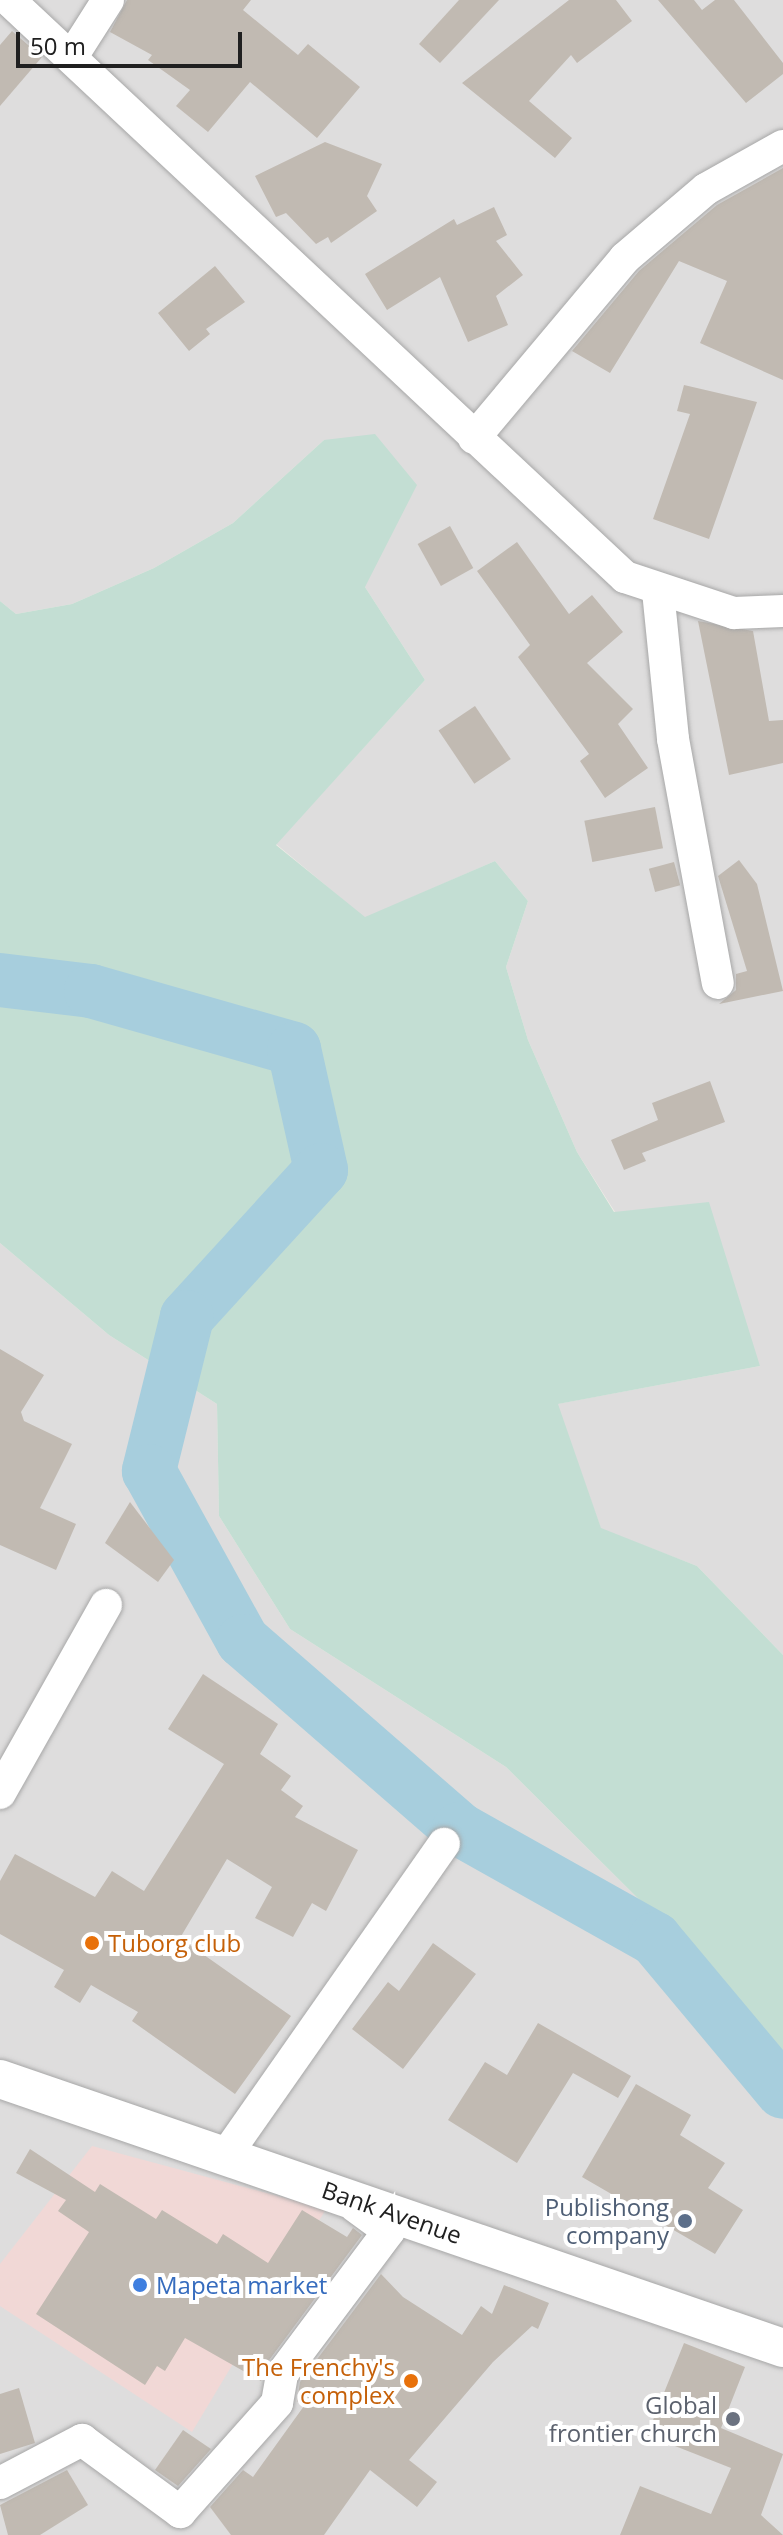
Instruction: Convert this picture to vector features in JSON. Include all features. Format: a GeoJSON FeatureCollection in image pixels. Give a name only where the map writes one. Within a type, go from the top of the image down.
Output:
{"type":"FeatureCollection","features":[{"type":"Feature","properties":{"kind":"street"},"geometry":{"type":"LineString","coordinates":[[9,0],[73,55],[231,214],[580,540],[625,577],[658,591],[734,613],[783,611]]}},
{"type":"Feature","properties":{"kind":"street"},"geometry":{"type":"LineString","coordinates":[[73,55],[108,0]]}},
{"type":"Feature","properties":{"kind":"street"},"geometry":{"type":"LineString","coordinates":[[474,438],[625,258],[706,189],[783,146]]}},
{"type":"Feature","properties":{"kind":"street"},"geometry":{"type":"LineString","coordinates":[[658,591],[673,739],[718,983]]}},
{"type":"Feature","properties":{"kind":"street"},"geometry":{"type":"LineString","coordinates":[[0,1793],[106,1605]]}},
{"type":"Feature","properties":{"kind":"street"},"geometry":{"type":"LineString","coordinates":[[226,2155],[444,1844]]}},
{"type":"Feature","properties":{"kind":"street","name":"Bank Avenue"},"geometry":{"type":"LineString","coordinates":[[0,2079],[783,2348]]}},
{"type":"Feature","properties":{"kind":"street"},"geometry":{"type":"LineString","coordinates":[[0,2483],[82,2440],[180,2512],[277,2403],[282,2374],[389,2231],[337,2193]]}},
{"type":"Feature","properties":{"kind":"shaded area"},"geometry":{"type":"Polygon","coordinates":[[[0,0],[783,0],[783,1655],[697,1566],[601,1529],[557,1404],[760,1366],[615,1212],[577,1152],[528,1040],[506,967],[528,901],[495,861],[365,918],[276,844],[425,680],[365,587],[324,440],[233,523],[154,568],[72,604],[16,614],[0,601],[0,0]]]}},
{"type":"Feature","properties":{"kind":"shaded area"},"geometry":{"type":"Polygon","coordinates":[[[0,1243],[109,1335],[217,1404],[219,1516],[290,1629],[506,1767],[728,1988],[783,2058],[783,2535],[0,2535],[0,1243]]]}},
{"type":"Feature","properties":{"kind":"shaded area","name":"Mapeta market"},"geometry":{"type":"Polygon","coordinates":[[[92,2146],[326,2209],[192,2432],[0,2306],[0,2264],[92,2146]]]}},
{"type":"Feature","properties":{"kind":"green space"},"geometry":{"type":"Polygon","coordinates":[[[375,434],[417,485],[365,587],[425,680],[276,845],[365,917],[495,861],[528,901],[506,967],[528,1040],[577,1152],[614,1212],[709,1202],[760,1366],[558,1404],[601,1528],[697,1566],[783,1655],[783,2058],[728,1988],[506,1767],[290,1629],[219,1516],[217,1404],[109,1335],[0,1243],[0,601],[16,614],[72,604],[154,568],[233,523],[324,440],[375,434]]]}},
{"type":"Feature","properties":{"kind":"building"},"geometry":{"type":"Polygon","coordinates":[[[127,0],[251,0],[243,10],[298,55],[308,44],[360,87],[317,138],[250,82],[208,132],[176,106],[190,90],[148,60],[152,55],[110,32],[127,0]]]}},
{"type":"Feature","properties":{"kind":"building"},"geometry":{"type":"Polygon","coordinates":[[[459,0],[499,0],[440,63],[419,44],[459,0]]]}},
{"type":"Feature","properties":{"kind":"building"},"geometry":{"type":"Polygon","coordinates":[[[569,0],[616,0],[632,21],[577,63],[571,55],[529,101],[572,138],[555,158],[462,83],[569,0]]]}},
{"type":"Feature","properties":{"kind":"building"},"geometry":{"type":"Polygon","coordinates":[[[658,0],[694,0],[702,10],[715,0],[734,0],[783,63],[783,74],[746,103],[658,0]]]}},
{"type":"Feature","properties":{"kind":"building"},"geometry":{"type":"Polygon","coordinates":[[[12,31],[42,57],[0,106],[0,45],[12,31]]]}},
{"type":"Feature","properties":{"kind":"building"},"geometry":{"type":"Polygon","coordinates":[[[325,142],[382,164],[367,196],[377,211],[331,243],[328,237],[316,244],[286,213],[276,217],[255,176],[325,142]]]}},
{"type":"Feature","properties":{"kind":"building"},"geometry":{"type":"Polygon","coordinates":[[[783,168],[783,380],[700,343],[727,281],[679,261],[610,373],[572,351],[639,271],[717,205],[783,168]]]}},
{"type":"Feature","properties":{"kind":"building"},"geometry":{"type":"Polygon","coordinates":[[[494,207],[507,235],[496,241],[523,275],[496,296],[508,325],[468,342],[440,277],[387,310],[365,274],[454,219],[457,225],[494,207]]]}},
{"type":"Feature","properties":{"kind":"building"},"geometry":{"type":"Polygon","coordinates":[[[215,266],[245,302],[206,329],[210,334],[189,351],[158,313],[215,266]]]}},
{"type":"Feature","properties":{"kind":"building"},"geometry":{"type":"Polygon","coordinates":[[[684,385],[757,402],[709,539],[653,519],[690,414],[677,411],[684,385]]]}},
{"type":"Feature","properties":{"kind":"building"},"geometry":{"type":"Polygon","coordinates":[[[450,526],[473,568],[441,586],[418,544],[450,526]]]}},
{"type":"Feature","properties":{"kind":"building"},"geometry":{"type":"Polygon","coordinates":[[[517,542],[569,614],[592,595],[623,632],[587,663],[633,709],[618,724],[648,768],[605,798],[580,761],[589,754],[518,657],[530,645],[477,571],[517,542]]]}},
{"type":"Feature","properties":{"kind":"building"},"geometry":{"type":"Polygon","coordinates":[[[698,621],[753,631],[769,721],[783,720],[783,763],[729,775],[698,621]]]}},
{"type":"Feature","properties":{"kind":"building"},"geometry":{"type":"Polygon","coordinates":[[[475,706],[511,759],[474,784],[439,731],[475,706]]]}},
{"type":"Feature","properties":{"kind":"building"},"geometry":{"type":"Polygon","coordinates":[[[655,807],[663,848],[592,862],[584,821],[655,807]]]}},
{"type":"Feature","properties":{"kind":"building"},"geometry":{"type":"Polygon","coordinates":[[[739,860],[757,884],[783,991],[719,1004],[736,990],[736,974],[747,971],[718,876],[739,860]]]}},
{"type":"Feature","properties":{"kind":"building"},"geometry":{"type":"Polygon","coordinates":[[[674,862],[680,885],[655,892],[649,869],[674,862]]]}},
{"type":"Feature","properties":{"kind":"building"},"geometry":{"type":"Polygon","coordinates":[[[710,1081],[725,1122],[642,1153],[646,1161],[624,1170],[611,1140],[658,1120],[652,1103],[710,1081]]]}},
{"type":"Feature","properties":{"kind":"building"},"geometry":{"type":"Polygon","coordinates":[[[0,1349],[44,1375],[21,1412],[24,1421],[72,1444],[40,1508],[76,1524],[56,1570],[0,1545],[0,1349]]]}},
{"type":"Feature","properties":{"kind":"building"},"geometry":{"type":"Polygon","coordinates":[[[130,1502],[174,1560],[158,1582],[105,1543],[130,1502]]]}},
{"type":"Feature","properties":{"kind":"building"},"geometry":{"type":"Polygon","coordinates":[[[203,1674],[278,1724],[260,1754],[291,1776],[281,1790],[303,1806],[295,1817],[358,1850],[326,1911],[312,1903],[293,1937],[255,1918],[272,1887],[227,1859],[180,1938],[291,2016],[235,2094],[132,2021],[138,2012],[91,1985],[80,2003],[54,1987],[64,1970],[0,1934],[0,1881],[15,1854],[95,1897],[112,1871],[144,1891],[224,1764],[168,1729],[203,1674]]]}},
{"type":"Feature","properties":{"kind":"building"},"geometry":{"type":"Polygon","coordinates":[[[433,1943],[476,1974],[403,2069],[352,2029],[388,1982],[399,1991],[433,1943]]]}},
{"type":"Feature","properties":{"kind":"building"},"geometry":{"type":"Polygon","coordinates":[[[538,2023],[631,2076],[618,2098],[573,2073],[517,2163],[448,2120],[485,2062],[507,2075],[538,2023]]]}},
{"type":"Feature","properties":{"kind":"building"},"geometry":{"type":"Polygon","coordinates":[[[636,2084],[691,2115],[680,2135],[725,2163],[708,2188],[743,2210],[715,2254],[582,2177],[636,2084]]]}},
{"type":"Feature","properties":{"kind":"building"},"geometry":{"type":"Polygon","coordinates":[[[30,2149],[95,2192],[100,2184],[156,2219],[162,2210],[217,2244],[223,2234],[268,2263],[302,2210],[347,2237],[353,2228],[362,2235],[267,2363],[261,2381],[185,2338],[165,2371],[157,2366],[145,2385],[36,2314],[89,2232],[58,2211],[66,2200],[16,2173],[30,2149]]]}},
{"type":"Feature","properties":{"kind":"building"},"geometry":{"type":"Polygon","coordinates":[[[381,2274],[403,2297],[462,2335],[481,2306],[492,2314],[504,2285],[549,2303],[538,2329],[532,2326],[493,2362],[409,2460],[437,2482],[417,2507],[370,2470],[324,2535],[231,2535],[210,2507],[243,2470],[253,2477],[304,2406],[297,2401],[300,2382],[381,2274]]]}},
{"type":"Feature","properties":{"kind":"building"},"geometry":{"type":"Polygon","coordinates":[[[684,2343],[745,2367],[721,2428],[783,2454],[761,2515],[783,2535],[620,2535],[640,2486],[711,2514],[731,2468],[647,2435],[684,2343]]]}},
{"type":"Feature","properties":{"kind":"building"},"geometry":{"type":"Polygon","coordinates":[[[19,2388],[35,2443],[0,2454],[0,2394],[19,2388]]]}},
{"type":"Feature","properties":{"kind":"building"},"geometry":{"type":"Polygon","coordinates":[[[183,2430],[211,2449],[178,2486],[155,2470],[183,2430]]]}},
{"type":"Feature","properties":{"kind":"building"},"geometry":{"type":"Polygon","coordinates":[[[67,2470],[88,2505],[40,2535],[8,2535],[0,2505],[67,2470]]]}},
{"type":"Feature","properties":{"kind":"waterway"},"geometry":{"type":"LineString","coordinates":[[0,980],[91,991],[294,1049],[321,1170],[187,1317],[149,1471],[243,1641],[459,1829],[655,1939],[783,2092]]}},
{"type":"Feature","properties":{"kind":"place","name":"Tuborg club"},"geometry":{"type":"Point","coordinates":[92,1943]}},
{"type":"Feature","properties":{"kind":"place","name":"Publishong company"},"geometry":{"type":"Point","coordinates":[685,2221]}},
{"type":"Feature","properties":{"kind":"place","name":"Mapeta market"},"geometry":{"type":"Point","coordinates":[140,2285]}},
{"type":"Feature","properties":{"kind":"place","name":"The Frenchy's complex"},"geometry":{"type":"Point","coordinates":[411,2381]}},
{"type":"Feature","properties":{"kind":"place","name":"Global frontier church"},"geometry":{"type":"Point","coordinates":[733,2419]}}]}
